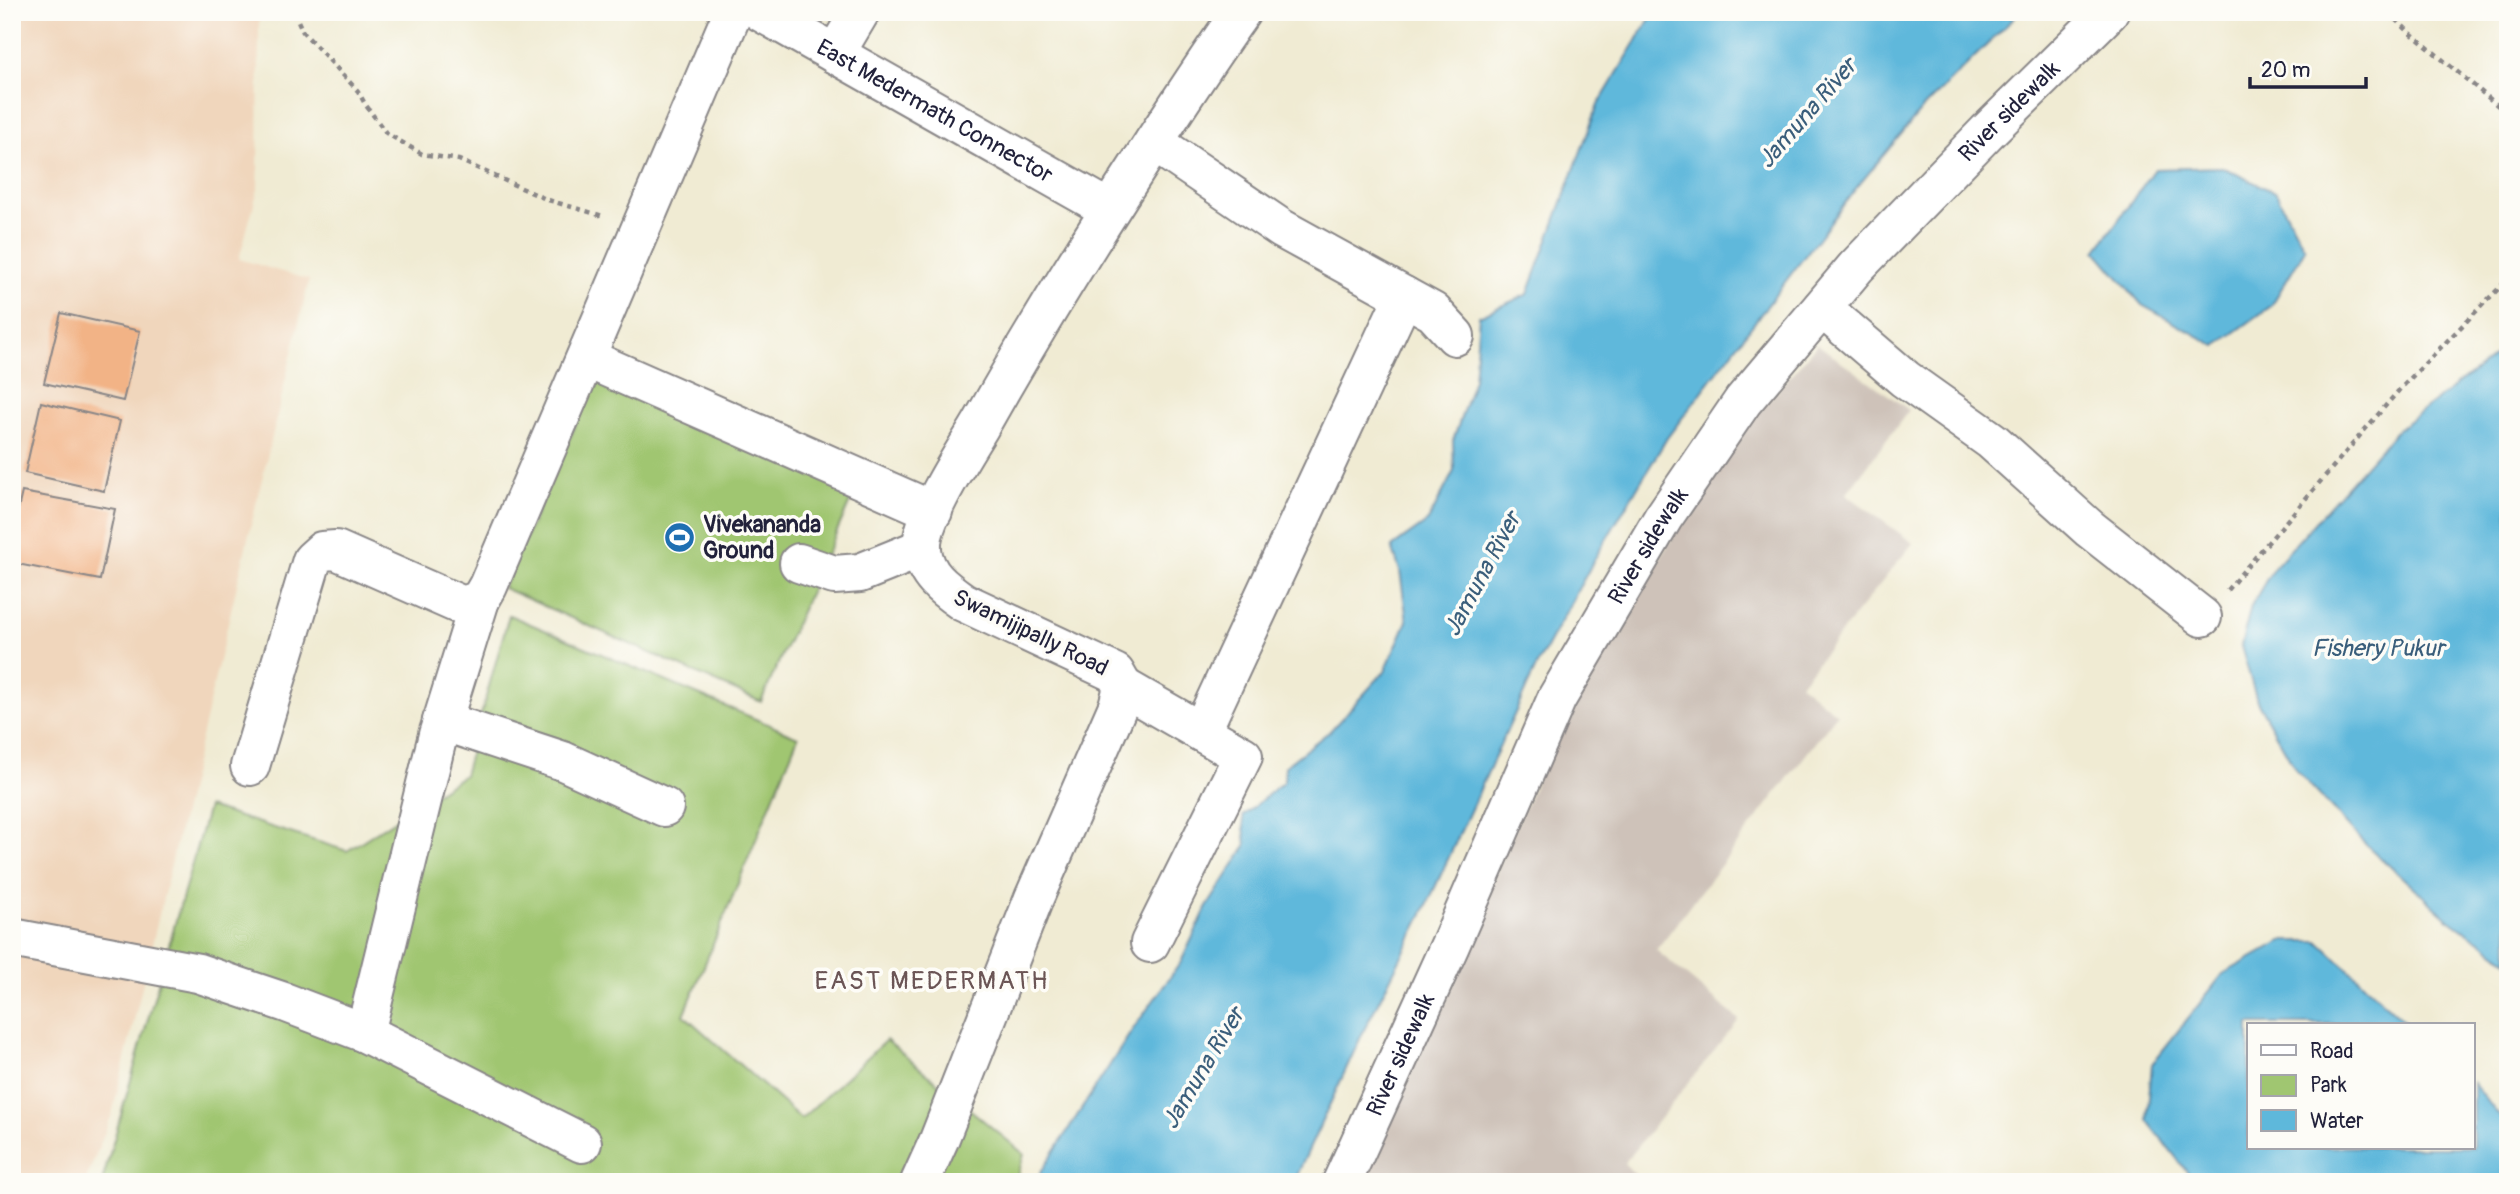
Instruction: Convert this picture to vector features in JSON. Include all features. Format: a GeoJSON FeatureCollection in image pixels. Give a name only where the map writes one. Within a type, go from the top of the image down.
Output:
{"type":"FeatureCollection","features":[{"type":"Feature","properties":{"kind":"street"},"geometry":{"type":"LineString","coordinates":[[365,1033],[442,721],[480,600],[733,12]]}},
{"type":"Feature","properties":{"kind":"street","name":"East Medermath Connector"},"geometry":{"type":"LineString","coordinates":[[761,12],[1109,209]]}},
{"type":"Feature","properties":{"kind":"street"},"geometry":{"type":"LineString","coordinates":[[835,54],[860,12]]}},
{"type":"Feature","properties":{"kind":"street"},"geometry":{"type":"LineString","coordinates":[[799,564],[834,575],[860,573],[922,548],[924,529],[933,511],[1021,354],[1109,209],[1241,12]]}},
{"type":"Feature","properties":{"kind":"street","name":"River sidewalk"},"geometry":{"type":"LineString","coordinates":[[1342,1182],[1450,945],[1557,698],[1662,518],[1743,401],[1856,267],[2109,12]]}},
{"type":"Feature","properties":{"kind":"street"},"geometry":{"type":"LineString","coordinates":[[1153,142],[1282,229],[1433,312],[1455,336]]}},
{"type":"Feature","properties":{"kind":"street"},"geometry":{"type":"LineString","coordinates":[[1201,732],[1404,296]]}},
{"type":"Feature","properties":{"kind":"street"},"geometry":{"type":"LineString","coordinates":[[1822,308],[1905,379],[1992,441],[2090,528],[2202,617]]}},
{"type":"Feature","properties":{"kind":"street"},"geometry":{"type":"LineString","coordinates":[[586,358],[933,511]]}},
{"type":"Feature","properties":{"kind":"street","name":"Swamijipally Road"},"geometry":{"type":"LineString","coordinates":[[920,1182],[1034,898],[1118,706],[1123,687],[1115,673],[962,602],[940,586],[927,569],[922,548]]}},
{"type":"Feature","properties":{"kind":"street"},"geometry":{"type":"LineString","coordinates":[[250,766],[312,560],[322,551],[337,550],[463,606],[480,600]]}},
{"type":"Feature","properties":{"kind":"street"},"geometry":{"type":"LineString","coordinates":[[1123,687],[1243,756],[1150,943]]}},
{"type":"Feature","properties":{"kind":"street"},"geometry":{"type":"LineString","coordinates":[[442,721],[563,761],[664,807]]}},
{"type":"Feature","properties":{"kind":"street"},"geometry":{"type":"LineString","coordinates":[[12,938],[198,973],[365,1033],[582,1143]]}},
{"type":"Feature","properties":{"kind":"path"},"geometry":{"type":"LineString","coordinates":[[294,12],[303,32],[358,91],[386,132],[422,154],[459,160],[548,200],[642,227]]}},
{"type":"Feature","properties":{"kind":"path"},"geometry":{"type":"LineString","coordinates":[[2389,12],[2508,114]]}},
{"type":"Feature","properties":{"kind":"path"},"geometry":{"type":"LineString","coordinates":[[2202,617],[2400,389],[2508,279]]}},
{"type":"Feature","properties":{"kind":"shaded area"},"geometry":{"type":"Polygon","coordinates":[[[12,12],[259,13],[258,189],[239,259],[309,280],[112,1114],[85,1182],[12,1182],[12,12]]]}},
{"type":"Feature","properties":{"kind":"shaded area"},"geometry":{"type":"Polygon","coordinates":[[[1817,344],[1909,410],[1846,494],[1913,543],[1800,684],[1837,714],[1656,950],[1739,1020],[1624,1163],[1642,1182],[1363,1182],[1564,717],[1718,462],[1817,344]]]}},
{"type":"Feature","properties":{"kind":"green space","name":"Vivekananda Ground"},"geometry":{"type":"Polygon","coordinates":[[[599,372],[857,486],[761,702],[503,588],[599,372]]]}},
{"type":"Feature","properties":{"kind":"green space"},"geometry":{"type":"Polygon","coordinates":[[[509,615],[798,737],[684,1015],[801,1119],[886,1040],[1024,1154],[1016,1182],[102,1182],[208,807],[347,851],[464,775],[509,615]]]}},
{"type":"Feature","properties":{"kind":"water","name":"Jamuna River"},"geometry":{"type":"Polygon","coordinates":[[[1654,12],[2020,12],[1922,109],[1857,187],[1667,438],[1598,553],[1538,663],[1421,918],[1364,1030],[1294,1182],[1039,1182],[1039,1175],[1133,1029],[1181,962],[1207,907],[1246,846],[1243,816],[1284,781],[1285,766],[1330,731],[1385,671],[1407,621],[1400,571],[1392,547],[1428,521],[1454,471],[1453,441],[1474,379],[1479,316],[1528,294],[1598,105],[1654,12]]]}},
{"type":"Feature","properties":{"kind":"water"},"geometry":{"type":"Polygon","coordinates":[[[2222,167],[2276,193],[2305,249],[2271,306],[2216,346],[2142,305],[2096,251],[2155,169],[2222,167]]]}},
{"type":"Feature","properties":{"kind":"water","name":"Fishery Pukur"},"geometry":{"type":"Polygon","coordinates":[[[2508,351],[2508,961],[2446,917],[2362,841],[2296,770],[2257,701],[2241,646],[2251,606],[2273,569],[2396,431],[2497,354],[2508,351]]]}},
{"type":"Feature","properties":{"kind":"water"},"geometry":{"type":"Polygon","coordinates":[[[2282,941],[2318,941],[2406,1023],[2247,1023],[2247,1148],[2474,1148],[2474,1084],[2508,1127],[2508,1182],[2195,1182],[2147,1120],[2152,1064],[2223,974],[2282,941]]]}},
{"type":"Feature","properties":{"kind":"building"},"geometry":{"type":"Polygon","coordinates":[[[61,313],[140,331],[123,401],[44,383],[61,313]]]}},
{"type":"Feature","properties":{"kind":"building"},"geometry":{"type":"Polygon","coordinates":[[[41,402],[120,421],[104,491],[25,473],[41,402]]]}},
{"type":"Feature","properties":{"kind":"building"},"geometry":{"type":"Polygon","coordinates":[[[22,492],[115,509],[100,580],[12,563],[12,535],[22,492]]]}},
{"type":"Feature","properties":{"kind":"place","name":"Vivekananda Ground"},"geometry":{"type":"Point","coordinates":[680,537]}},
{"type":"Feature","properties":{"kind":"district","name":"EAST MEDERMATH"},"geometry":{"type":"Point","coordinates":[932,980]}}]}
